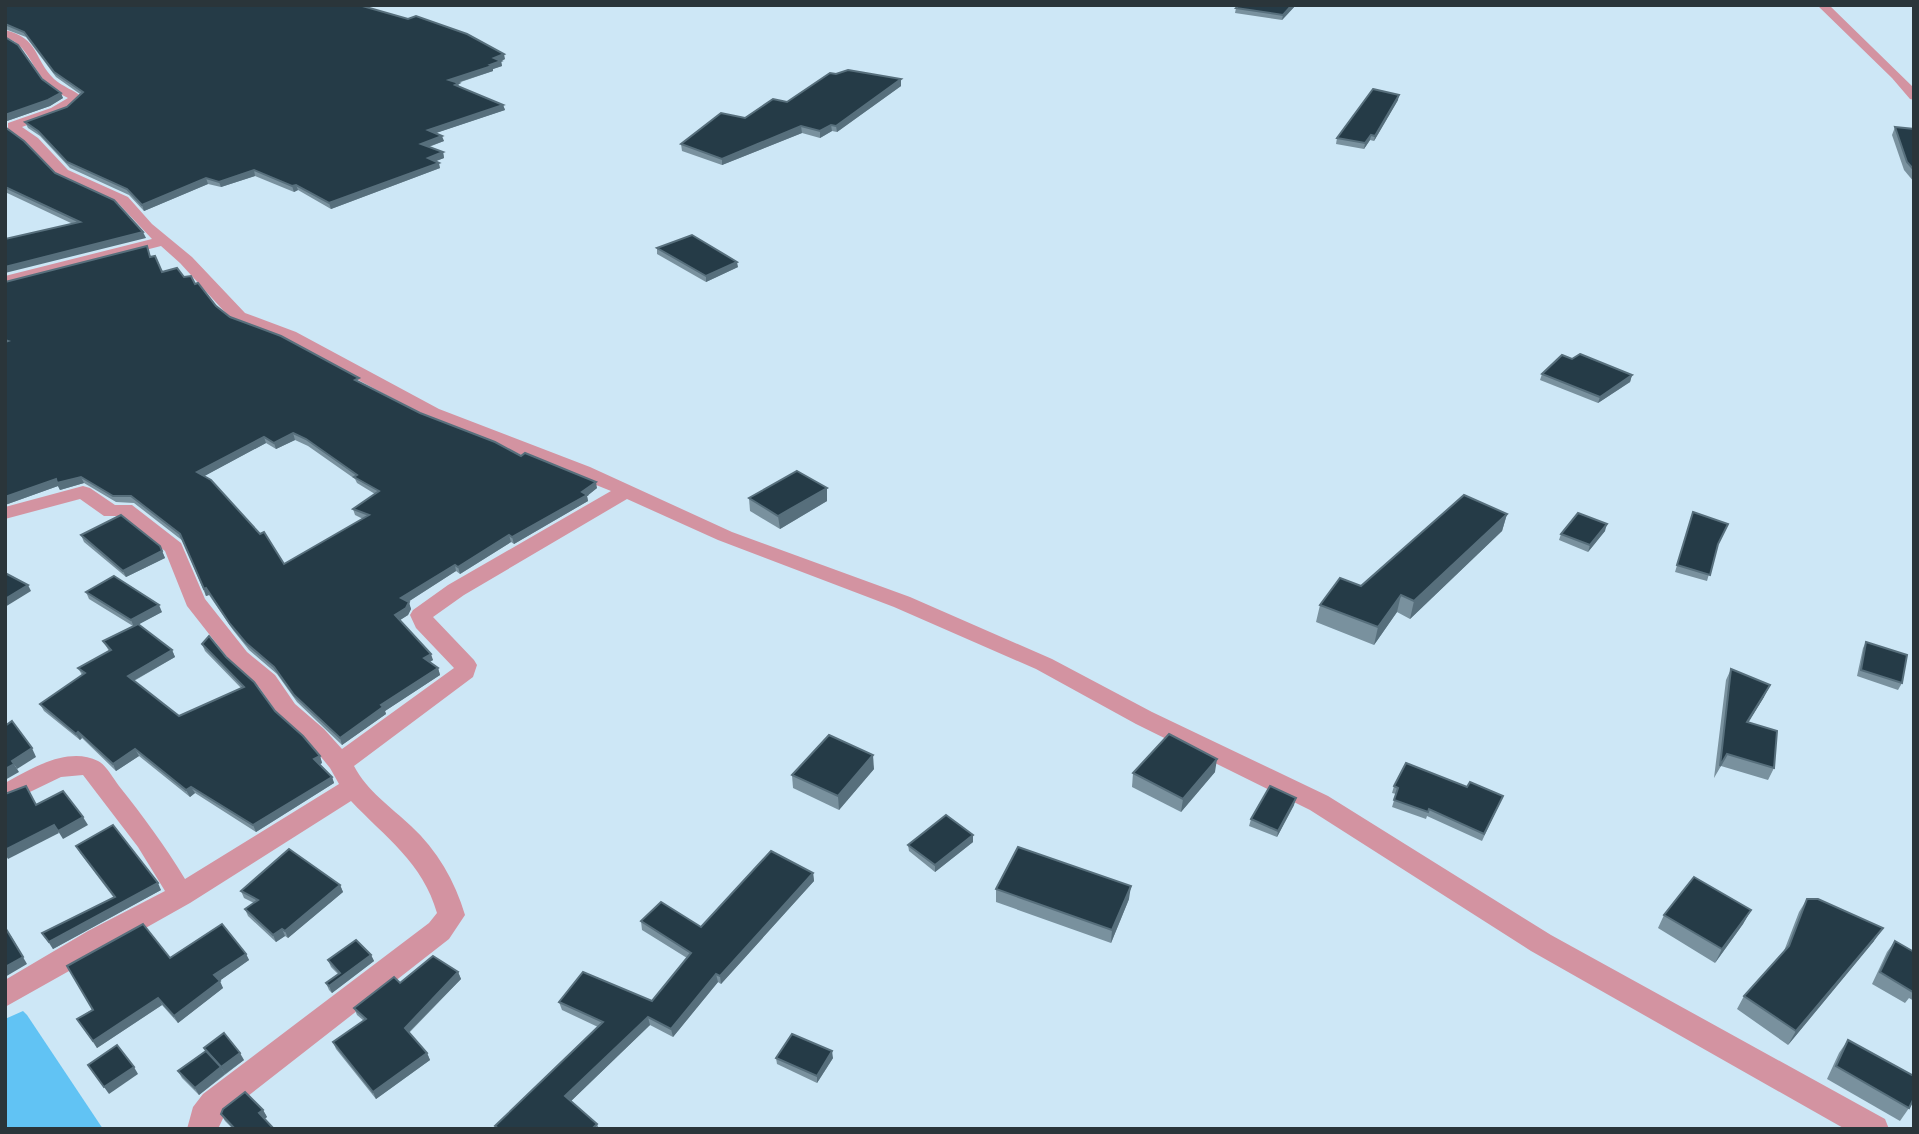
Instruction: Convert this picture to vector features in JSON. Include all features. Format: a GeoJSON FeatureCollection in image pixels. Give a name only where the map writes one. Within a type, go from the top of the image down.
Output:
{"type":"FeatureCollection","features":[{"type":"Feature","properties":{"kind":"street"},"geometry":{"type":"LineString","coordinates":[[1822,5],[1896,75],[1914,96]]}},
{"type":"Feature","properties":{"kind":"street"},"geometry":{"type":"LineString","coordinates":[[5,33],[20,36],[38,59],[50,83],[76,97],[69,106],[30,117],[13,127],[33,141],[63,173],[123,201],[186,260],[239,317],[290,336],[433,413],[583,471],[725,536],[902,602],[1044,664],[1144,718],[1319,803],[1541,943],[1874,1129]]}},
{"type":"Feature","properties":{"kind":"street"},"geometry":{"type":"LineString","coordinates":[[5,281],[164,241]]}},
{"type":"Feature","properties":{"kind":"street"},"geometry":{"type":"LineString","coordinates":[[340,762],[465,671],[466,665],[421,619],[421,615],[430,606],[626,491]]}},
{"type":"Feature","properties":{"kind":"street"},"geometry":{"type":"LineString","coordinates":[[5,513],[83,492],[111,512],[125,509],[174,548],[195,601],[232,648],[267,681],[287,710],[316,735],[340,762],[352,788],[406,837],[438,879],[451,915],[439,932],[214,1104],[204,1117],[202,1129]]}},
{"type":"Feature","properties":{"kind":"street"},"geometry":{"type":"LineString","coordinates":[[5,795],[54,769],[76,763],[90,768],[147,840],[181,895]]}},
{"type":"Feature","properties":{"kind":"street"},"geometry":{"type":"LineString","coordinates":[[5,995],[98,939],[181,895],[352,788]]}},
{"type":"Feature","properties":{"kind":"water"},"geometry":{"type":"Polygon","coordinates":[[[23,1011],[103,1129],[5,1129],[5,1019],[23,1011]]]}},
{"type":"Feature","properties":{"kind":"building"},"geometry":{"type":"Polygon","coordinates":[[[5,5],[359,5],[408,19],[416,16],[467,34],[504,54],[494,58],[501,61],[490,65],[492,66],[449,80],[503,105],[428,130],[442,136],[421,144],[443,152],[428,158],[439,163],[329,203],[296,185],[292,186],[254,170],[219,182],[206,178],[142,205],[127,189],[67,162],[38,131],[25,122],[67,107],[83,92],[54,72],[24,32],[5,24],[5,5]]]}},
{"type":"Feature","properties":{"kind":"building"},"geometry":{"type":"Polygon","coordinates":[[[1239,5],[1292,5],[1283,15],[1236,8],[1239,5]]]}},
{"type":"Feature","properties":{"kind":"building"},"geometry":{"type":"Polygon","coordinates":[[[5,37],[18,45],[42,79],[61,93],[5,115],[5,37]]]}},
{"type":"Feature","properties":{"kind":"building"},"geometry":{"type":"Polygon","coordinates":[[[848,70],[901,79],[836,126],[831,125],[820,131],[801,126],[722,159],[681,144],[721,113],[745,118],[773,99],[787,102],[830,73],[848,70]]]}},
{"type":"Feature","properties":{"kind":"building"},"geometry":{"type":"Polygon","coordinates":[[[1373,89],[1399,95],[1375,136],[1371,135],[1365,143],[1337,138],[1373,89]]]}},
{"type":"Feature","properties":{"kind":"building"},"geometry":{"type":"Polygon","coordinates":[[[5,127],[24,141],[55,173],[114,200],[143,232],[5,267],[5,239],[80,222],[5,187],[5,127]]]}},
{"type":"Feature","properties":{"kind":"building"},"geometry":{"type":"Polygon","coordinates":[[[1895,127],[1914,129],[1914,170],[1907,162],[1895,127]]]}},
{"type":"Feature","properties":{"kind":"building"},"geometry":{"type":"Polygon","coordinates":[[[692,235],[737,262],[706,276],[657,248],[692,235]]]}},
{"type":"Feature","properties":{"kind":"building"},"geometry":{"type":"Polygon","coordinates":[[[147,246],[150,257],[155,256],[162,272],[177,268],[184,277],[191,276],[195,284],[198,283],[216,306],[230,317],[281,336],[359,378],[355,380],[420,413],[495,442],[521,456],[525,453],[596,482],[582,492],[587,495],[512,537],[509,535],[401,598],[409,602],[406,608],[395,615],[431,654],[424,658],[438,668],[381,705],[383,707],[340,738],[294,695],[274,667],[246,643],[230,624],[206,588],[204,589],[180,534],[131,496],[113,496],[81,477],[57,483],[56,479],[5,497],[5,342],[8,341],[5,340],[5,282],[147,246]],[[293,433],[274,443],[264,437],[197,472],[211,480],[260,534],[264,532],[284,564],[369,515],[353,509],[379,491],[354,477],[357,475],[306,439],[293,433]]]}},
{"type":"Feature","properties":{"kind":"building"},"geometry":{"type":"Polygon","coordinates":[[[1580,354],[1632,375],[1600,397],[1542,374],[1562,355],[1572,359],[1580,354]]]}},
{"type":"Feature","properties":{"kind":"building"},"geometry":{"type":"Polygon","coordinates":[[[797,471],[827,488],[778,516],[749,498],[797,471]]]}},
{"type":"Feature","properties":{"kind":"building"},"geometry":{"type":"Polygon","coordinates":[[[1464,495],[1507,514],[1414,601],[1401,595],[1378,627],[1320,605],[1340,578],[1361,586],[1464,495]]]}},
{"type":"Feature","properties":{"kind":"building"},"geometry":{"type":"Polygon","coordinates":[[[1693,512],[1728,524],[1718,544],[1710,575],[1677,565],[1693,512]]]}},
{"type":"Feature","properties":{"kind":"building"},"geometry":{"type":"Polygon","coordinates":[[[1578,513],[1607,524],[1590,545],[1561,534],[1578,513]]]}},
{"type":"Feature","properties":{"kind":"building"},"geometry":{"type":"Polygon","coordinates":[[[121,515],[160,546],[162,551],[123,571],[81,535],[121,515]]]}},
{"type":"Feature","properties":{"kind":"building"},"geometry":{"type":"Polygon","coordinates":[[[5,573],[28,585],[5,599],[5,573]]]}},
{"type":"Feature","properties":{"kind":"building"},"geometry":{"type":"Polygon","coordinates":[[[114,576],[159,605],[131,620],[86,592],[114,576]]]}},
{"type":"Feature","properties":{"kind":"building"},"geometry":{"type":"Polygon","coordinates":[[[138,624],[172,650],[128,676],[179,716],[244,687],[202,644],[209,636],[226,657],[254,682],[275,711],[303,736],[320,756],[314,759],[332,777],[253,825],[191,787],[186,790],[135,749],[113,764],[78,732],[76,734],[40,704],[85,673],[78,668],[111,650],[103,641],[138,624]]]}},
{"type":"Feature","properties":{"kind":"building"},"geometry":{"type":"Polygon","coordinates":[[[1866,642],[1907,655],[1902,683],[1861,670],[1866,642]]]}},
{"type":"Feature","properties":{"kind":"building"},"geometry":{"type":"Polygon","coordinates":[[[1731,669],[1770,685],[1747,722],[1777,731],[1774,768],[1727,754],[1720,766],[1731,669]]]}},
{"type":"Feature","properties":{"kind":"building"},"geometry":{"type":"Polygon","coordinates":[[[12,721],[32,748],[5,769],[5,726],[12,721]]]}},
{"type":"Feature","properties":{"kind":"building"},"geometry":{"type":"Polygon","coordinates":[[[1169,734],[1217,759],[1183,799],[1133,773],[1169,734]]]}},
{"type":"Feature","properties":{"kind":"building"},"geometry":{"type":"Polygon","coordinates":[[[829,735],[873,755],[838,796],[792,775],[829,735]]]}},
{"type":"Feature","properties":{"kind":"building"},"geometry":{"type":"Polygon","coordinates":[[[1406,763],[1467,787],[1470,782],[1503,796],[1484,834],[1429,809],[1428,812],[1394,800],[1398,788],[1394,786],[1406,763]]]}},
{"type":"Feature","properties":{"kind":"building"},"geometry":{"type":"Polygon","coordinates":[[[26,786],[36,805],[63,791],[83,817],[58,831],[54,825],[5,850],[5,794],[26,786]]]}},
{"type":"Feature","properties":{"kind":"building"},"geometry":{"type":"Polygon","coordinates":[[[1270,786],[1296,798],[1278,831],[1251,819],[1270,786]]]}},
{"type":"Feature","properties":{"kind":"building"},"geometry":{"type":"Polygon","coordinates":[[[946,815],[973,835],[935,865],[908,845],[946,815]]]}},
{"type":"Feature","properties":{"kind":"building"},"geometry":{"type":"Polygon","coordinates":[[[113,825],[158,883],[49,942],[42,933],[115,897],[76,846],[113,825]]]}},
{"type":"Feature","properties":{"kind":"building"},"geometry":{"type":"Polygon","coordinates":[[[1018,847],[1131,886],[1112,930],[996,889],[1018,847]]]}},
{"type":"Feature","properties":{"kind":"building"},"geometry":{"type":"Polygon","coordinates":[[[289,849],[340,885],[285,931],[282,929],[273,935],[245,909],[258,900],[241,891],[289,849]]]}},
{"type":"Feature","properties":{"kind":"building"},"geometry":{"type":"Polygon","coordinates":[[[771,851],[813,873],[720,976],[716,974],[671,1029],[648,1017],[565,1096],[597,1124],[592,1129],[499,1129],[495,1126],[603,1022],[559,1002],[583,972],[652,1001],[691,953],[641,921],[661,902],[701,927],[771,851]]]}},
{"type":"Feature","properties":{"kind":"building"},"geometry":{"type":"Polygon","coordinates":[[[1694,877],[1751,910],[1722,949],[1664,915],[1694,877]]]}},
{"type":"Feature","properties":{"kind":"building"},"geometry":{"type":"Polygon","coordinates":[[[1807,899],[1818,899],[1883,928],[1796,1031],[1744,996],[1789,946],[1807,899]]]}},
{"type":"Feature","properties":{"kind":"building"},"geometry":{"type":"Polygon","coordinates":[[[143,924],[170,958],[222,924],[246,954],[214,975],[220,981],[174,1016],[158,998],[93,1041],[77,1019],[93,1010],[67,966],[143,924]]]}},
{"type":"Feature","properties":{"kind":"building"},"geometry":{"type":"Polygon","coordinates":[[[5,930],[23,957],[5,967],[5,930]]]}},
{"type":"Feature","properties":{"kind":"building"},"geometry":{"type":"Polygon","coordinates":[[[356,940],[371,955],[329,986],[326,983],[340,973],[328,960],[356,940]]]}},
{"type":"Feature","properties":{"kind":"building"},"geometry":{"type":"Polygon","coordinates":[[[1895,941],[1914,952],[1913,992],[1880,972],[1895,941]]]}},
{"type":"Feature","properties":{"kind":"building"},"geometry":{"type":"Polygon","coordinates":[[[433,956],[458,972],[405,1028],[427,1053],[373,1092],[333,1042],[366,1019],[354,1008],[394,977],[400,983],[433,956]]]}},
{"type":"Feature","properties":{"kind":"building"},"geometry":{"type":"Polygon","coordinates":[[[224,1033],[240,1053],[221,1067],[204,1048],[224,1033]]]}},
{"type":"Feature","properties":{"kind":"building"},"geometry":{"type":"Polygon","coordinates":[[[792,1034],[832,1051],[817,1076],[776,1058],[792,1034]]]}},
{"type":"Feature","properties":{"kind":"building"},"geometry":{"type":"Polygon","coordinates":[[[1848,1040],[1914,1076],[1914,1098],[1909,1108],[1836,1066],[1848,1040]]]}},
{"type":"Feature","properties":{"kind":"building"},"geometry":{"type":"Polygon","coordinates":[[[117,1045],[134,1067],[104,1087],[88,1065],[117,1045]]]}},
{"type":"Feature","properties":{"kind":"building"},"geometry":{"type":"Polygon","coordinates":[[[206,1051],[221,1067],[195,1088],[178,1071],[206,1051]]]}},
{"type":"Feature","properties":{"kind":"building"},"geometry":{"type":"Polygon","coordinates":[[[245,1092],[263,1110],[259,1113],[274,1129],[235,1129],[221,1114],[223,1109],[245,1092]]]}}]}
